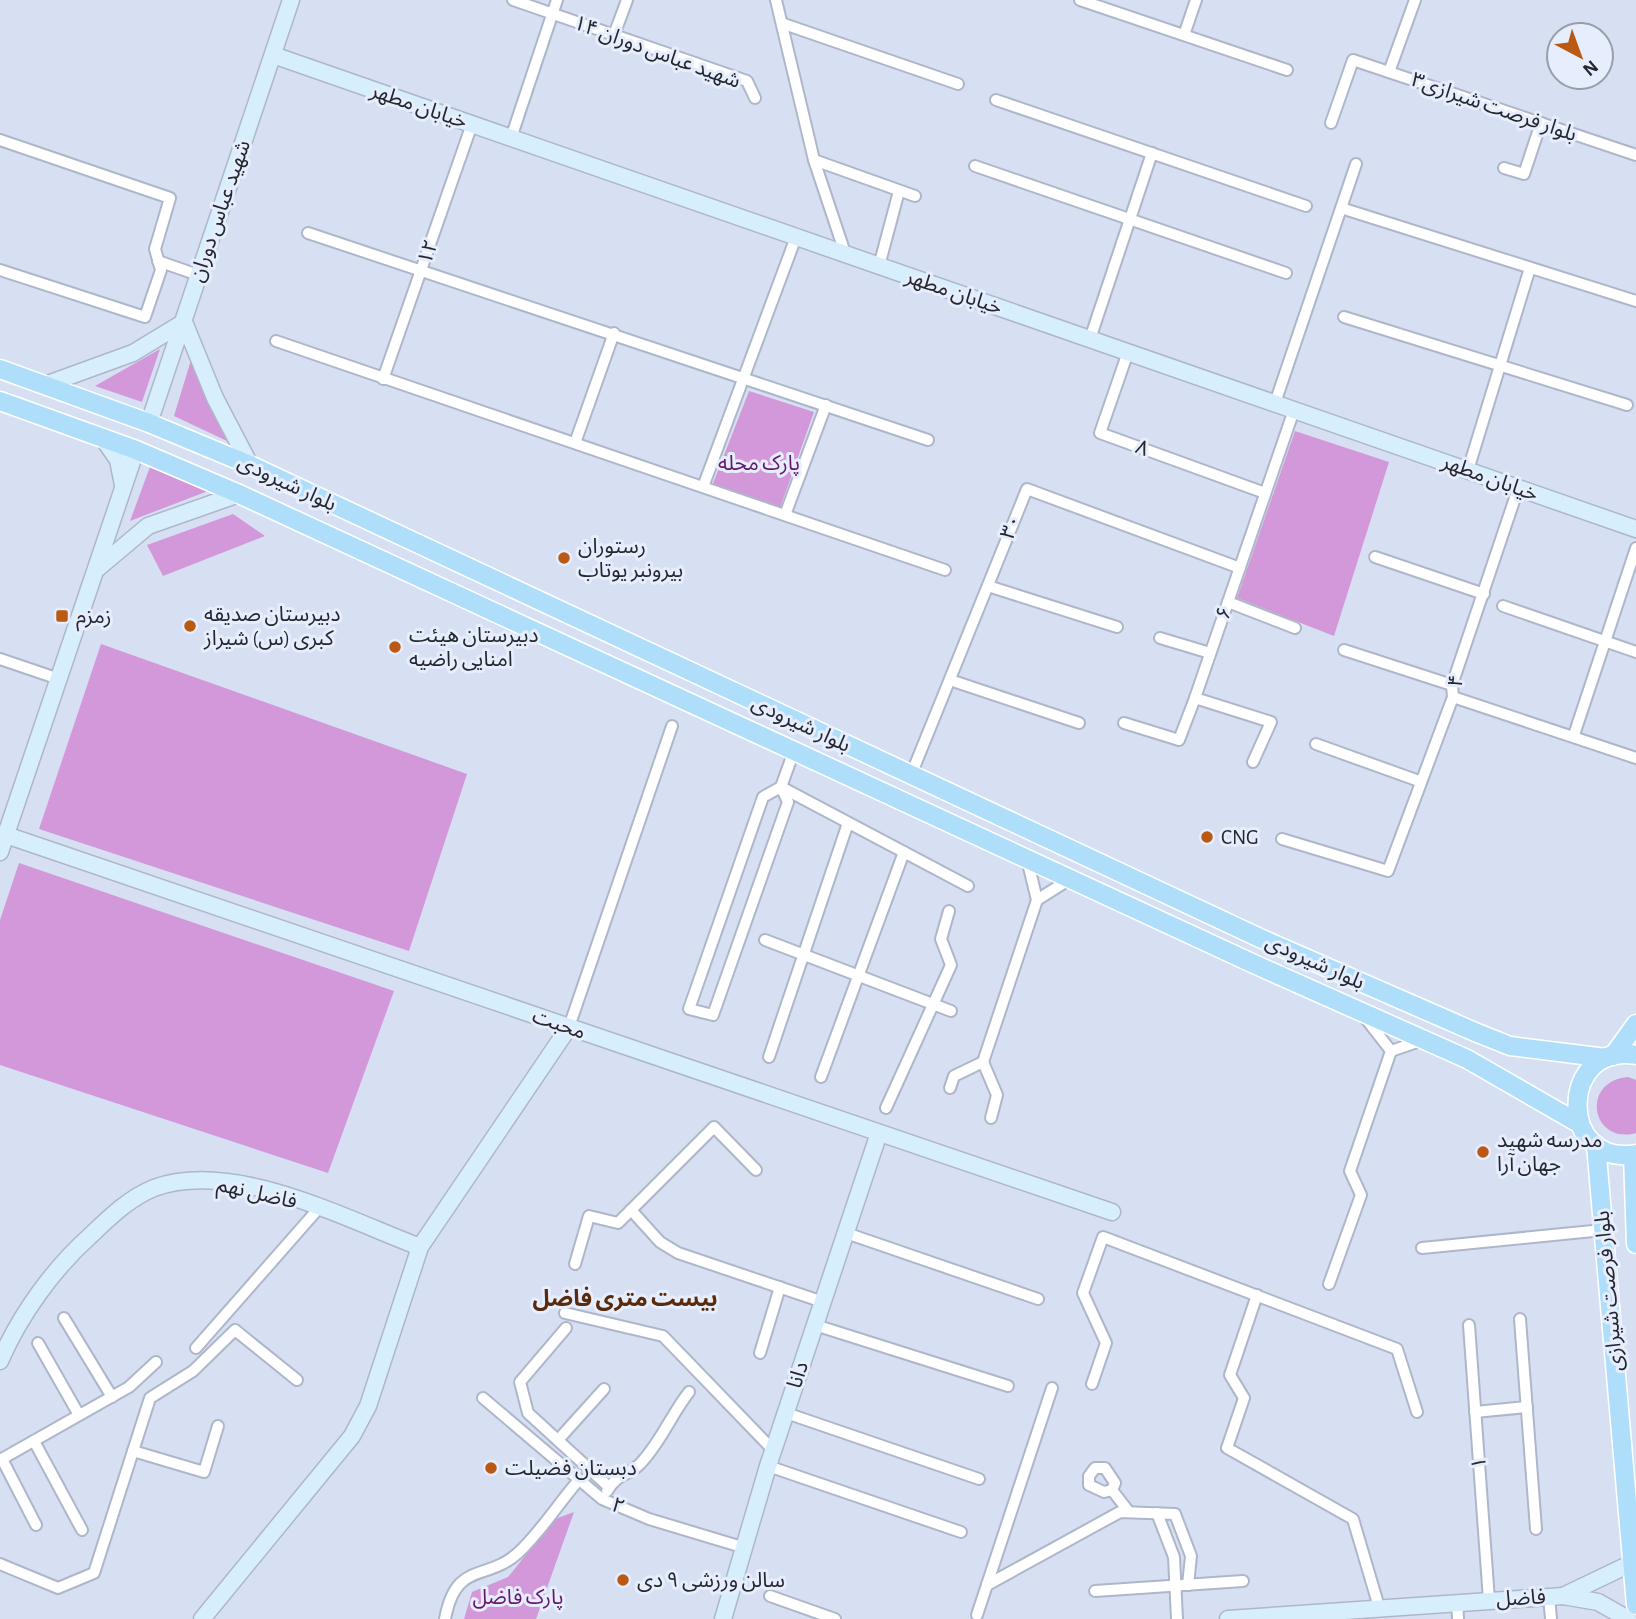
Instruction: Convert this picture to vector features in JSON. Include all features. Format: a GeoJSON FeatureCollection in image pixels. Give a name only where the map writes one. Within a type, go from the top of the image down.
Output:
{"type":"FeatureCollection","features":[{"type":"Feature","properties":{"kind":"main road","name":"بلوار شیرودی"},"geometry":{"type":"LineString","coordinates":[[0,369],[149,423],[250,465],[1262,939],[1475,1032],[1510,1046],[1610,1057],[1636,1055]]}},
{"type":"Feature","properties":{"kind":"main road","name":"بلوار شیرودی"},"geometry":{"type":"LineString","coordinates":[[0,401],[136,450],[239,494],[1070,879],[1467,1059],[1580,1124]]}},
{"type":"Feature","properties":{"kind":"main road"},"geometry":{"type":"LineString","coordinates":[[543,635],[553,624],[555,609]]}},
{"type":"Feature","properties":{"kind":"main road"},"geometry":{"type":"LineString","coordinates":[[566,646],[566,631],[577,619]]}},
{"type":"Feature","properties":{"kind":"main road"},"geometry":{"type":"LineString","coordinates":[[1635,1154],[1614,1154],[1596,1145],[1580,1124],[1576,1111],[1579,1086],[1595,1065],[1610,1057],[1636,1024]]}},
{"type":"Feature","properties":{"kind":"main road","name":"بلوار فرصت شیرازی"},"geometry":{"type":"LineString","coordinates":[[1596,1145],[1636,1605]]}},
{"type":"Feature","properties":{"kind":"main road","name":"بلوار فرصت شیرازی"},"geometry":{"type":"LineString","coordinates":[[1635,1154],[1636,1244]]}},
{"type":"Feature","properties":{"kind":"main road"},"geometry":{"type":"LineString","coordinates":[[1602,1205],[1617,1193],[1626,1194],[1634,1200]]}},
{"type":"Feature","properties":{"kind":"street","name":"شهید عباس دوران"},"geometry":{"type":"LineString","coordinates":[[149,423],[291,0]]}},
{"type":"Feature","properties":{"kind":"street","name":"شهید عباس دوران ۱۴"},"geometry":{"type":"LineString","coordinates":[[513,0],[747,81],[755,97]]}},
{"type":"Feature","properties":{"kind":"street"},"geometry":{"type":"LineString","coordinates":[[511,138],[557,0]]}},
{"type":"Feature","properties":{"kind":"street"},"geometry":{"type":"LineString","coordinates":[[614,36],[627,0]]}},
{"type":"Feature","properties":{"kind":"street"},"geometry":{"type":"LineString","coordinates":[[776,0],[814,160],[845,253]]}},
{"type":"Feature","properties":{"kind":"street"},"geometry":{"type":"LineString","coordinates":[[1080,0],[1287,70]]}},
{"type":"Feature","properties":{"kind":"street"},"geometry":{"type":"LineString","coordinates":[[1184,35],[1196,0]]}},
{"type":"Feature","properties":{"kind":"street"},"geometry":{"type":"LineString","coordinates":[[1389,72],[1415,0]]}},
{"type":"Feature","properties":{"kind":"street"},"geometry":{"type":"LineString","coordinates":[[783,24],[958,85]]}},
{"type":"Feature","properties":{"kind":"street","name":"خیابان مطهر"},"geometry":{"type":"LineString","coordinates":[[273,55],[1636,529]]}},
{"type":"Feature","properties":{"kind":"street","name":"۳بلوار فرصت شیرازی"},"geometry":{"type":"LineString","coordinates":[[1331,123],[1353,60],[1636,155]]}},
{"type":"Feature","properties":{"kind":"street"},"geometry":{"type":"LineString","coordinates":[[996,100],[1306,206]]}},
{"type":"Feature","properties":{"kind":"street"},"geometry":{"type":"LineString","coordinates":[[1504,168],[1524,174],[1541,123]]}},
{"type":"Feature","properties":{"kind":"street","name":"۱۲"},"geometry":{"type":"LineString","coordinates":[[383,379],[471,124]]}},
{"type":"Feature","properties":{"kind":"street"},"geometry":{"type":"LineString","coordinates":[[0,139],[170,198],[155,249],[161,270],[145,317],[0,270]]}},
{"type":"Feature","properties":{"kind":"street"},"geometry":{"type":"LineString","coordinates":[[1090,339],[1152,153]]}},
{"type":"Feature","properties":{"kind":"street"},"geometry":{"type":"LineString","coordinates":[[814,160],[915,196]]}},
{"type":"Feature","properties":{"kind":"street"},"geometry":{"type":"LineString","coordinates":[[1275,403],[1356,164]]}},
{"type":"Feature","properties":{"kind":"street"},"geometry":{"type":"LineString","coordinates":[[975,166],[1286,273]]}},
{"type":"Feature","properties":{"kind":"street"},"geometry":{"type":"LineString","coordinates":[[879,266],[899,191]]}},
{"type":"Feature","properties":{"kind":"street"},"geometry":{"type":"LineString","coordinates":[[1341,208],[1636,301]]}},
{"type":"Feature","properties":{"kind":"street"},"geometry":{"type":"LineString","coordinates":[[309,233],[421,273],[614,333],[928,440]]}},
{"type":"Feature","properties":{"kind":"street"},"geometry":{"type":"LineString","coordinates":[[704,487],[796,237]]}},
{"type":"Feature","properties":{"kind":"street"},"geometry":{"type":"LineString","coordinates":[[158,261],[198,275]]}},
{"type":"Feature","properties":{"kind":"street"},"geometry":{"type":"LineString","coordinates":[[1468,470],[1530,268]]}},
{"type":"Feature","properties":{"kind":"street"},"geometry":{"type":"LineString","coordinates":[[1345,317],[1627,405]]}},
{"type":"Feature","properties":{"kind":"street"},"geometry":{"type":"LineString","coordinates":[[45,385],[133,353],[184,322],[215,398],[250,465]]}},
{"type":"Feature","properties":{"kind":"street"},"geometry":{"type":"LineString","coordinates":[[575,443],[614,333]]}},
{"type":"Feature","properties":{"kind":"street"},"geometry":{"type":"LineString","coordinates":[[276,341],[945,570]]}},
{"type":"Feature","properties":{"kind":"street","name":"۸"},"geometry":{"type":"LineString","coordinates":[[1128,352],[1100,433],[1265,493]]}},
{"type":"Feature","properties":{"kind":"street"},"geometry":{"type":"LineString","coordinates":[[785,515],[826,405]]}},
{"type":"Feature","properties":{"kind":"street","name":"۶"},"geometry":{"type":"LineString","coordinates":[[1125,723],[1179,740],[1294,410]]}},
{"type":"Feature","properties":{"kind":"street"},"geometry":{"type":"LineString","coordinates":[[102,438],[118,460],[124,488]]}},
{"type":"Feature","properties":{"kind":"street"},"geometry":{"type":"LineString","coordinates":[[0,852],[136,450]]}},
{"type":"Feature","properties":{"kind":"street","name":"۳۰"},"geometry":{"type":"LineString","coordinates":[[911,775],[1027,489],[1240,568]]}},
{"type":"Feature","properties":{"kind":"street","name":"۴"},"geometry":{"type":"LineString","coordinates":[[1282,839],[1388,871],[1452,691],[1518,489]]}},
{"type":"Feature","properties":{"kind":"street"},"geometry":{"type":"LineString","coordinates":[[96,570],[148,526],[239,494]]}},
{"type":"Feature","properties":{"kind":"street"},"geometry":{"type":"LineString","coordinates":[[1574,736],[1636,548]]}},
{"type":"Feature","properties":{"kind":"street"},"geometry":{"type":"LineString","coordinates":[[1375,557],[1484,594]]}},
{"type":"Feature","properties":{"kind":"street"},"geometry":{"type":"LineString","coordinates":[[988,586],[1117,627]]}},
{"type":"Feature","properties":{"kind":"street"},"geometry":{"type":"LineString","coordinates":[[1228,602],[1295,628]]}},
{"type":"Feature","properties":{"kind":"street"},"geometry":{"type":"LineString","coordinates":[[1503,606],[1636,652]]}},
{"type":"Feature","properties":{"kind":"street"},"geometry":{"type":"LineString","coordinates":[[1160,638],[1210,653]]}},
{"type":"Feature","properties":{"kind":"street"},"geometry":{"type":"LineString","coordinates":[[1343,650],[1636,758]]}},
{"type":"Feature","properties":{"kind":"street"},"geometry":{"type":"LineString","coordinates":[[0,659],[59,679]]}},
{"type":"Feature","properties":{"kind":"street"},"geometry":{"type":"LineString","coordinates":[[950,680],[1079,723]]}},
{"type":"Feature","properties":{"kind":"street"},"geometry":{"type":"LineString","coordinates":[[1195,698],[1271,722],[1253,762]]}},
{"type":"Feature","properties":{"kind":"street"},"geometry":{"type":"LineString","coordinates":[[202,1619],[352,1436],[368,1406],[420,1247],[569,1027],[672,726]]}},
{"type":"Feature","properties":{"kind":"street"},"geometry":{"type":"LineString","coordinates":[[1316,744],[1419,781]]}},
{"type":"Feature","properties":{"kind":"street"},"geometry":{"type":"LineString","coordinates":[[781,787],[788,802],[713,1015],[689,1009],[763,797],[781,787],[794,751]]}},
{"type":"Feature","properties":{"kind":"street"},"geometry":{"type":"LineString","coordinates":[[781,787],[968,886]]}},
{"type":"Feature","properties":{"kind":"street"},"geometry":{"type":"LineString","coordinates":[[769,1057],[848,823]]}},
{"type":"Feature","properties":{"kind":"street","name":"محبت"},"geometry":{"type":"LineString","coordinates":[[6,835],[1112,1212]]}},
{"type":"Feature","properties":{"kind":"street"},"geometry":{"type":"LineString","coordinates":[[821,1077],[904,852]]}},
{"type":"Feature","properties":{"kind":"street"},"geometry":{"type":"LineString","coordinates":[[991,1118],[997,1095],[983,1062],[1037,900],[1027,859]]}},
{"type":"Feature","properties":{"kind":"street"},"geometry":{"type":"LineString","coordinates":[[1037,900],[1070,879]]}},
{"type":"Feature","properties":{"kind":"street"},"geometry":{"type":"LineString","coordinates":[[886,1108],[951,965],[941,939],[949,911]]}},
{"type":"Feature","properties":{"kind":"street"},"geometry":{"type":"LineString","coordinates":[[765,940],[951,1011]]}},
{"type":"Feature","properties":{"kind":"street"},"geometry":{"type":"LineString","coordinates":[[1361,1012],[1391,1051]]}},
{"type":"Feature","properties":{"kind":"street"},"geometry":{"type":"LineString","coordinates":[[1391,1051],[1423,1040]]}},
{"type":"Feature","properties":{"kind":"street"},"geometry":{"type":"LineString","coordinates":[[1329,1284],[1361,1195],[1350,1171],[1391,1051]]}},
{"type":"Feature","properties":{"kind":"street"},"geometry":{"type":"LineString","coordinates":[[950,1088],[954,1076],[983,1062]]}},
{"type":"Feature","properties":{"kind":"street"},"geometry":{"type":"LineString","coordinates":[[575,1264],[589,1216],[618,1223],[713,1127],[756,1170]]}},
{"type":"Feature","properties":{"kind":"street","name":"دانا"},"geometry":{"type":"LineString","coordinates":[[723,1619],[742,1547],[879,1133]]}},
{"type":"Feature","properties":{"kind":"street","name":"فاضل نهم"},"geometry":{"type":"LineString","coordinates":[[0,1361],[36,1298],[75,1249],[118,1210],[153,1189],[188,1180],[225,1181],[319,1209],[420,1247]]}},
{"type":"Feature","properties":{"kind":"street"},"geometry":{"type":"LineString","coordinates":[[196,1348],[319,1209]]}},
{"type":"Feature","properties":{"kind":"street"},"geometry":{"type":"LineString","coordinates":[[631,1210],[660,1242],[678,1253],[823,1302]]}},
{"type":"Feature","properties":{"kind":"street"},"geometry":{"type":"LineString","coordinates":[[1422,1248],[1603,1230]]}},
{"type":"Feature","properties":{"kind":"street"},"geometry":{"type":"LineString","coordinates":[[846,1233],[1038,1299]]}},
{"type":"Feature","properties":{"kind":"street"},"geometry":{"type":"LineString","coordinates":[[1092,1384],[1106,1343],[1083,1293],[1104,1237],[1397,1349],[1417,1412]]}},
{"type":"Feature","properties":{"kind":"street"},"geometry":{"type":"LineString","coordinates":[[760,1353],[780,1287]]}},
{"type":"Feature","properties":{"kind":"street"},"geometry":{"type":"LineString","coordinates":[[1257,1296],[1230,1375],[1244,1398],[1227,1448],[1353,1519],[1368,1611]]}},
{"type":"Feature","properties":{"kind":"street"},"geometry":{"type":"LineString","coordinates":[[565,1313],[663,1336],[771,1458],[961,1532]]}},
{"type":"Feature","properties":{"kind":"street"},"geometry":{"type":"LineString","coordinates":[[64,1318],[112,1397]]}},
{"type":"Feature","properties":{"kind":"street"},"geometry":{"type":"LineString","coordinates":[[1520,1319],[1536,1530]]}},
{"type":"Feature","properties":{"kind":"street"},"geometry":{"type":"LineString","coordinates":[[815,1325],[1009,1387]]}},
{"type":"Feature","properties":{"kind":"street","name":"۱"},"geometry":{"type":"LineString","coordinates":[[1469,1325],[1489,1600]]}},
{"type":"Feature","properties":{"kind":"street"},"geometry":{"type":"LineString","coordinates":[[566,1328],[520,1382],[528,1413],[610,1487]]}},
{"type":"Feature","properties":{"kind":"street"},"geometry":{"type":"LineString","coordinates":[[0,1564],[58,1588],[94,1573],[150,1398],[193,1371],[235,1330],[297,1380]]}},
{"type":"Feature","properties":{"kind":"street"},"geometry":{"type":"LineString","coordinates":[[38,1343],[79,1415]]}},
{"type":"Feature","properties":{"kind":"street"},"geometry":{"type":"LineString","coordinates":[[36,1525],[1,1460],[129,1387],[156,1362]]}},
{"type":"Feature","properties":{"kind":"street"},"geometry":{"type":"LineString","coordinates":[[977,1615],[1052,1388]]}},
{"type":"Feature","properties":{"kind":"street"},"geometry":{"type":"LineString","coordinates":[[558,1440],[604,1389]]}},
{"type":"Feature","properties":{"kind":"street"},"geometry":{"type":"LineString","coordinates":[[602,1499],[616,1477],[637,1467],[660,1440],[673,1413],[689,1392]]}},
{"type":"Feature","properties":{"kind":"street","name":"۲"},"geometry":{"type":"LineString","coordinates":[[483,1398],[602,1499],[649,1519],[742,1547]]}},
{"type":"Feature","properties":{"kind":"street"},"geometry":{"type":"LineString","coordinates":[[1475,1412],[1527,1407]]}},
{"type":"Feature","properties":{"kind":"street"},"geometry":{"type":"LineString","coordinates":[[786,1413],[979,1479]]}},
{"type":"Feature","properties":{"kind":"street"},"geometry":{"type":"LineString","coordinates":[[133,1451],[204,1472],[218,1426]]}},
{"type":"Feature","properties":{"kind":"street"},"geometry":{"type":"LineString","coordinates":[[34,1441],[82,1531]]}},
{"type":"Feature","properties":{"kind":"street"},"geometry":{"type":"LineString","coordinates":[[445,1619],[449,1600],[464,1579],[517,1555],[578,1481]]}},
{"type":"Feature","properties":{"kind":"street"},"geometry":{"type":"LineString","coordinates":[[1112,1490],[1129,1512]]}},
{"type":"Feature","properties":{"kind":"street"},"geometry":{"type":"LineString","coordinates":[[987,1585],[1120,1512],[1175,1514],[1191,1556],[1188,1585]]}},
{"type":"Feature","properties":{"kind":"street"},"geometry":{"type":"LineString","coordinates":[[1157,1513],[1172,1548],[1177,1619]]}},
{"type":"Feature","properties":{"kind":"street","name":"فاضل"},"geometry":{"type":"LineString","coordinates":[[1556,1597],[1632,1563]]}},
{"type":"Feature","properties":{"kind":"street"},"geometry":{"type":"LineString","coordinates":[[1095,1591],[1243,1581]]}},
{"type":"Feature","properties":{"kind":"street"},"geometry":{"type":"LineString","coordinates":[[771,1596],[835,1619]]}},
{"type":"Feature","properties":{"kind":"street"},"geometry":{"type":"LineString","coordinates":[[1551,1619],[1556,1597]]}},
{"type":"Feature","properties":{"kind":"street","name":"فاضل"},"geometry":{"type":"LineString","coordinates":[[1228,1619],[1368,1611],[1457,1601],[1556,1597],[1598,1602],[1628,1619]]}},
{"type":"Feature","properties":{"kind":"street"},"geometry":{"type":"LineString","coordinates":[[1457,1601],[1458,1619]]}},
{"type":"Feature","properties":{"kind":"green space"},"geometry":{"type":"Polygon","coordinates":[[[160,349],[142,402],[95,386],[160,349]]]}},
{"type":"Feature","properties":{"kind":"green space"},"geometry":{"type":"Polygon","coordinates":[[[191,360],[207,402],[227,441],[174,416],[191,360]]]}},
{"type":"Feature","properties":{"kind":"green space","name":"پارک محله"},"geometry":{"type":"Polygon","coordinates":[[[749,391],[814,412],[779,511],[712,486],[749,391]]]}},
{"type":"Feature","properties":{"kind":"green space"},"geometry":{"type":"Polygon","coordinates":[[[1295,431],[1389,462],[1334,636],[1237,598],[1295,431]]]}},
{"type":"Feature","properties":{"kind":"green space"},"geometry":{"type":"Polygon","coordinates":[[[151,464],[208,491],[130,521],[151,464]]]}},
{"type":"Feature","properties":{"kind":"green space"},"geometry":{"type":"Polygon","coordinates":[[[233,514],[265,536],[163,576],[147,545],[233,514]]]}},
{"type":"Feature","properties":{"kind":"green space"},"geometry":{"type":"Polygon","coordinates":[[[101,644],[467,774],[409,951],[39,829],[101,644]]]}},
{"type":"Feature","properties":{"kind":"green space"},"geometry":{"type":"Polygon","coordinates":[[[19,863],[394,991],[328,1173],[0,1065],[0,920],[19,863]]]}},
{"type":"Feature","properties":{"kind":"green space"},"geometry":{"type":"Polygon","coordinates":[[[1628,1077],[1636,1080],[1636,1133],[1621,1134],[1609,1130],[1601,1122],[1597,1111],[1598,1100],[1603,1089],[1613,1081],[1628,1077]]]}},
{"type":"Feature","properties":{"kind":"green space","name":"پارک فاضل"},"geometry":{"type":"Polygon","coordinates":[[[574,1512],[536,1619],[464,1619],[472,1592],[508,1577],[555,1519],[574,1512]]]}},
{"type":"Feature","properties":{"kind":"place","name":"رستوران بیرونبر یوتاب"},"geometry":{"type":"Point","coordinates":[564,558]}},
{"type":"Feature","properties":{"kind":"place","name":"زمزم"},"geometry":{"type":"Point","coordinates":[62,616]}},
{"type":"Feature","properties":{"kind":"place","name":"دبیرستان صدیقه کبری (س) شیراز"},"geometry":{"type":"Point","coordinates":[190,626]}},
{"type":"Feature","properties":{"kind":"place","name":"دبیرستان هیئت امنایی راضیه"},"geometry":{"type":"Point","coordinates":[395,647]}},
{"type":"Feature","properties":{"kind":"place","name":"CNG"},"geometry":{"type":"Point","coordinates":[1207,837]}},
{"type":"Feature","properties":{"kind":"place","name":"مدرسه شهید جهان آرا"},"geometry":{"type":"Point","coordinates":[1483,1152]}},
{"type":"Feature","properties":{"kind":"place","name":"دبستان فضیلت"},"geometry":{"type":"Point","coordinates":[491,1468]}},
{"type":"Feature","properties":{"kind":"place","name":"سالن ورزشی ۹ دی"},"geometry":{"type":"Point","coordinates":[623,1580]}},
{"type":"Feature","properties":{"kind":"district","name":"بیست متری فاضل"},"geometry":{"type":"Point","coordinates":[625,1299]}}]}
